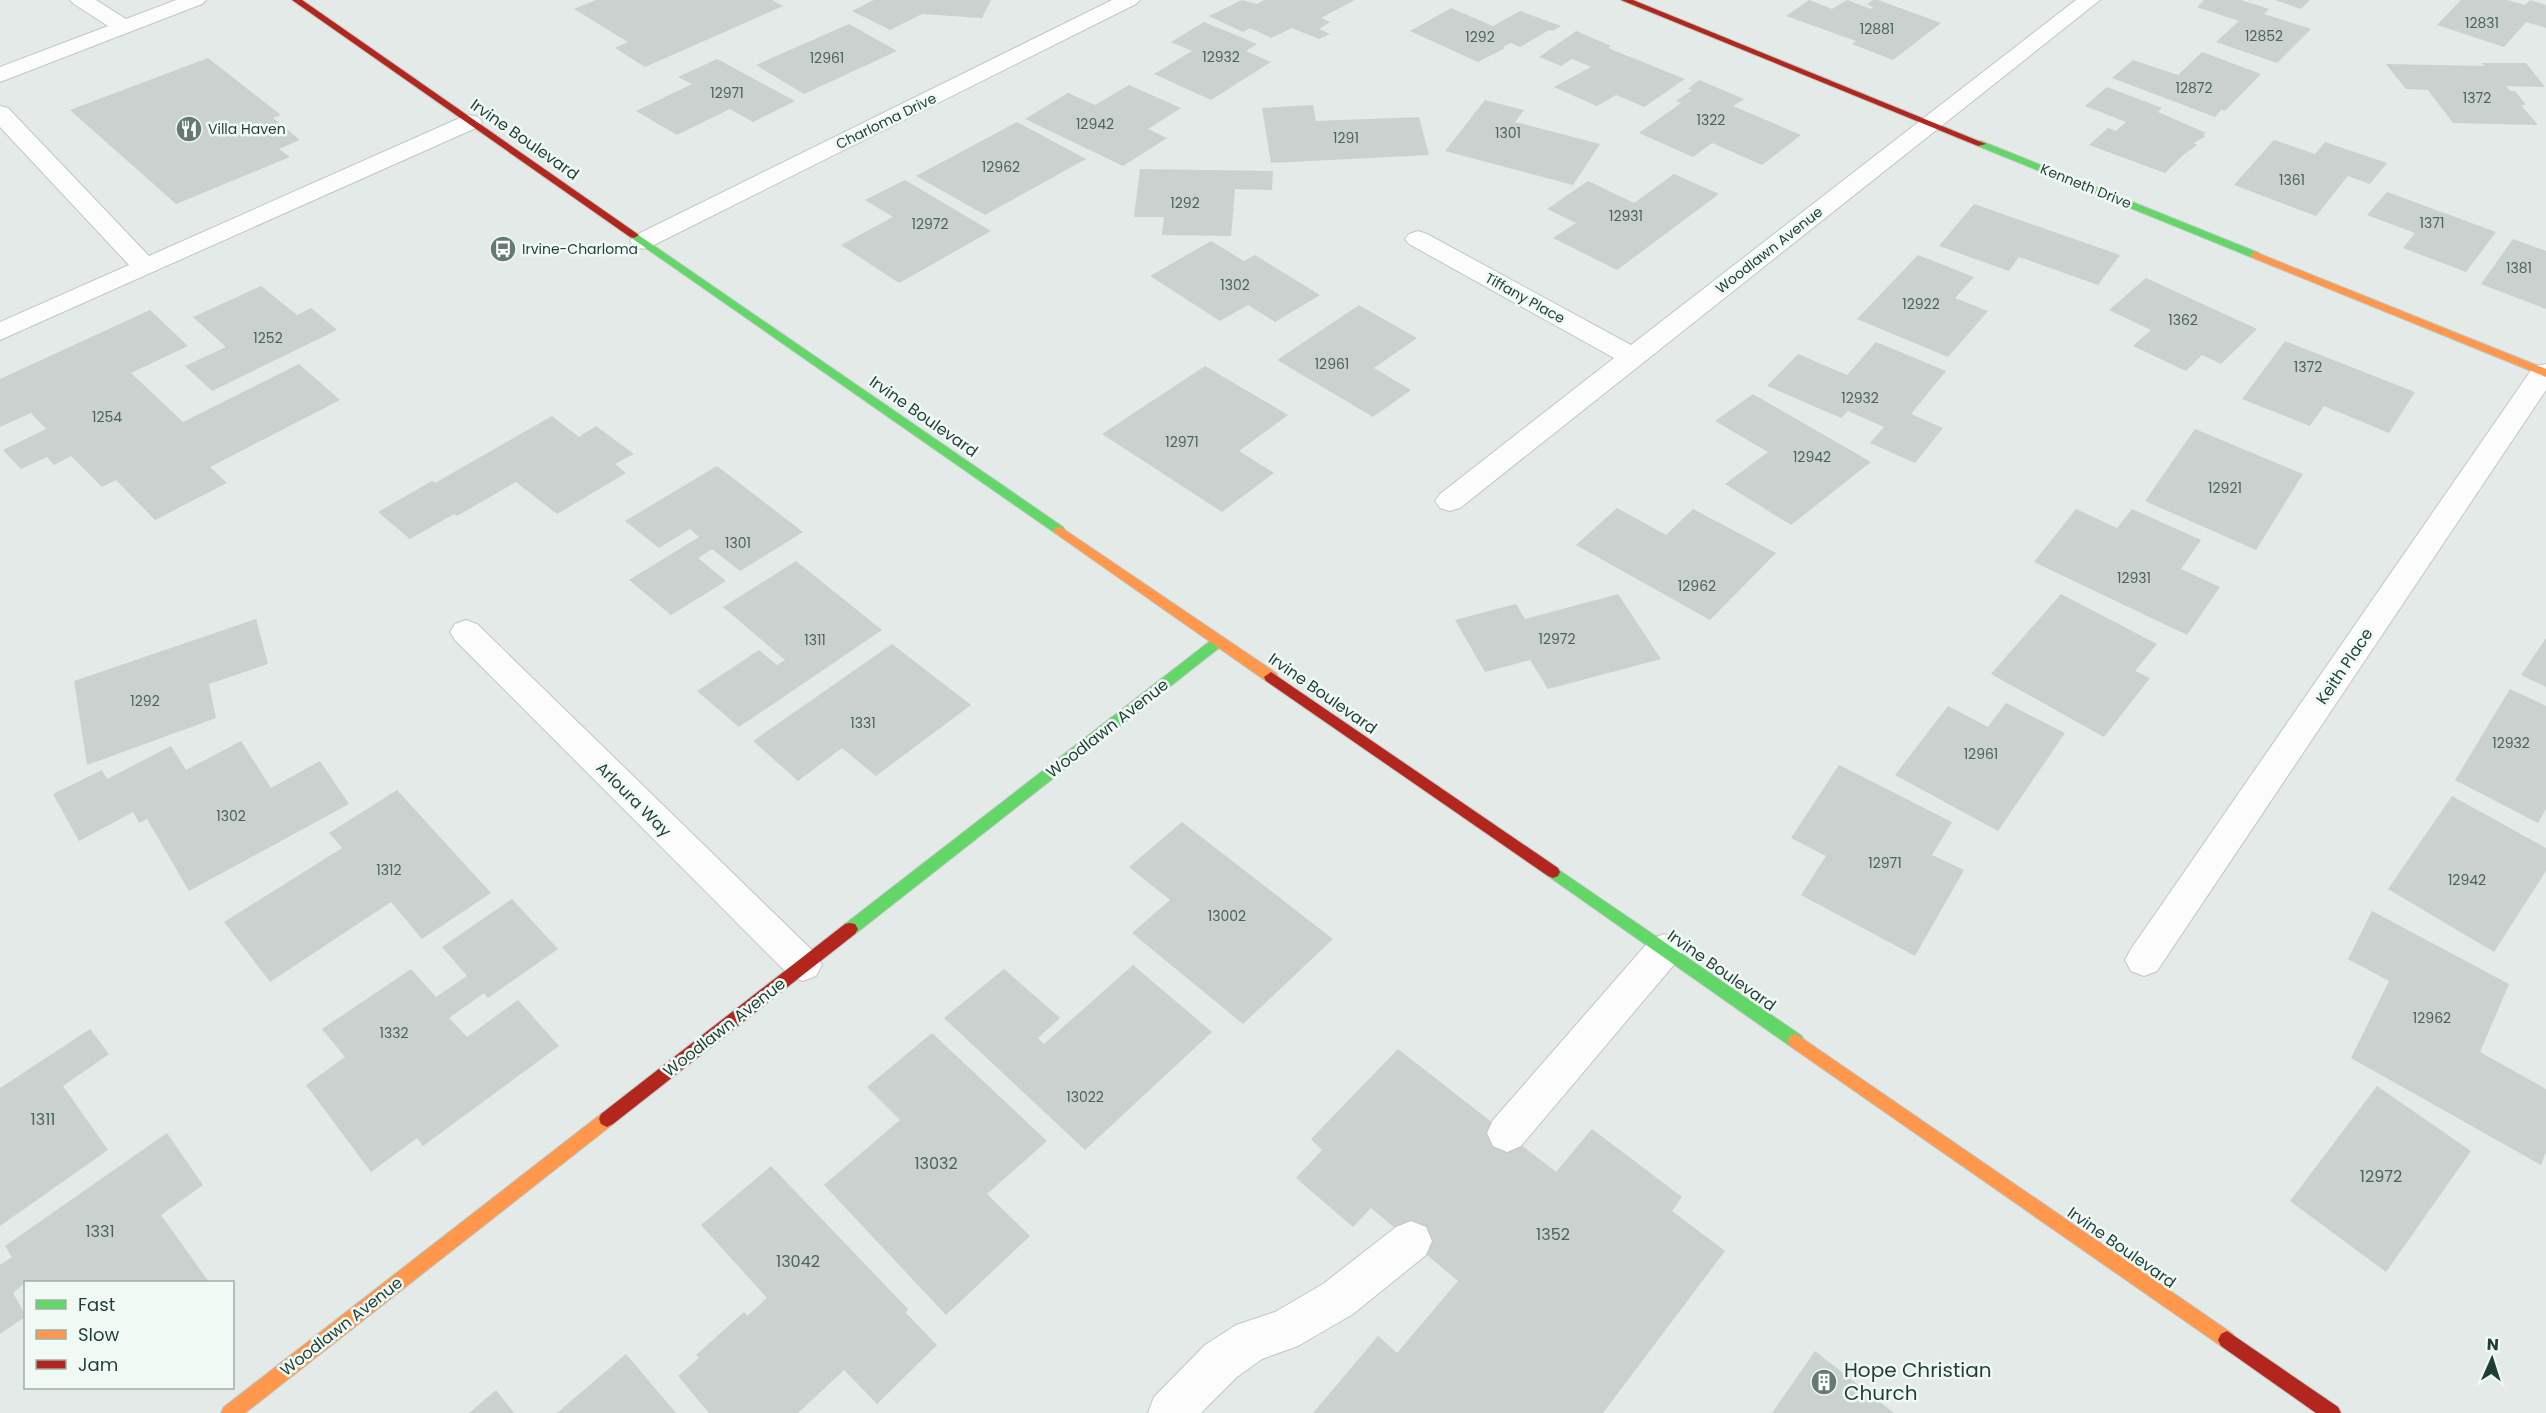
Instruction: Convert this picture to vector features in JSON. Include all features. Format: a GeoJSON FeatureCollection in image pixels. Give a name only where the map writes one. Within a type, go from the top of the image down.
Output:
{"type":"FeatureCollection","features":[{"type":"Feature","properties":{"kind":"main road","name":"Irvine Boulevard"},"geometry":{"type":"LineString","coordinates":[[296,0],[2332,1413]]}},
{"type":"Feature","properties":{"kind":"main road","name":"Kenneth Drive"},"geometry":{"type":"LineString","coordinates":[[1625,0],[2545,372]]}},
{"type":"Feature","properties":{"kind":"main road","name":"Woodlawn Avenue"},"geometry":{"type":"LineString","coordinates":[[230,1413],[1219,641]]}},
{"type":"Feature","properties":{"kind":"street"},"geometry":{"type":"LineString","coordinates":[[81,0],[124,27]]}},
{"type":"Feature","properties":{"kind":"street"},"geometry":{"type":"LineString","coordinates":[[0,75],[195,0]]}},
{"type":"Feature","properties":{"kind":"street","name":"Charloma Drive"},"geometry":{"type":"LineString","coordinates":[[644,241],[1129,0]]}},
{"type":"Feature","properties":{"kind":"street","name":"Woodlawn Avenue"},"geometry":{"type":"LineString","coordinates":[[1450,501],[2089,0]]}},
{"type":"Feature","properties":{"kind":"street"},"geometry":{"type":"LineString","coordinates":[[0,113],[145,267]]}},
{"type":"Feature","properties":{"kind":"street"},"geometry":{"type":"LineString","coordinates":[[0,332],[470,122]]}},
{"type":"Feature","properties":{"kind":"street","name":"Tiffany Place"},"geometry":{"type":"LineString","coordinates":[[1418,239],[1633,357]]}},
{"type":"Feature","properties":{"kind":"street","name":"Keith Place"},"geometry":{"type":"LineString","coordinates":[[2144,960],[2545,372]]}},
{"type":"Feature","properties":{"kind":"street","name":"Arloura Way"},"geometry":{"type":"LineString","coordinates":[[466,632],[803,965]]}},
{"type":"Feature","properties":{"kind":"street"},"geometry":{"type":"LineString","coordinates":[[1507,1133],[1664,950]]}},
{"type":"Feature","properties":{"kind":"street"},"geometry":{"type":"LineString","coordinates":[[1170,1413],[1228,1356],[1251,1340],[1283,1331],[1338,1299],[1411,1241]]}},
{"type":"Feature","properties":{"kind":"building"},"geometry":{"type":"Polygon","coordinates":[[[596,0],[772,0],[783,6],[645,67],[615,48],[628,42],[574,9],[596,0]]]}},
{"type":"Feature","properties":{"kind":"building"},"geometry":{"type":"Polygon","coordinates":[[[874,0],[991,0],[982,18],[922,14],[890,30],[852,11],[874,0]]]}},
{"type":"Feature","properties":{"kind":"building"},"geometry":{"type":"Polygon","coordinates":[[[1242,0],[1257,4],[1264,0],[1355,0],[1321,18],[1330,22],[1319,29],[1330,34],[1319,39],[1292,28],[1271,38],[1250,28],[1243,32],[1209,16],[1242,0]]]}},
{"type":"Feature","properties":{"kind":"building"},"geometry":{"type":"Polygon","coordinates":[[[1809,0],[1832,9],[1847,0],[1871,9],[1873,7],[1867,4],[1878,0],[1941,23],[1893,60],[1852,44],[1856,41],[1786,16],[1809,0]]]}},
{"type":"Feature","properties":{"kind":"building"},"geometry":{"type":"Polygon","coordinates":[[[2204,0],[2241,0],[2269,9],[2264,14],[2311,29],[2277,63],[2216,42],[2239,21],[2197,7],[2204,0]]]}},
{"type":"Feature","properties":{"kind":"building"},"geometry":{"type":"Polygon","coordinates":[[[2275,0],[2310,0],[2301,9],[2275,0]]]}},
{"type":"Feature","properties":{"kind":"building"},"geometry":{"type":"Polygon","coordinates":[[[2461,0],[2507,0],[2525,5],[2530,0],[2546,5],[2546,28],[2526,22],[2504,47],[2437,25],[2461,0]]]}},
{"type":"Feature","properties":{"kind":"building"},"geometry":{"type":"Polygon","coordinates":[[[1451,8],[1493,26],[1520,11],[1561,26],[1552,31],[1549,30],[1520,47],[1511,43],[1478,62],[1410,31],[1451,8]]]}},
{"type":"Feature","properties":{"kind":"building"},"geometry":{"type":"Polygon","coordinates":[[[1204,22],[1257,44],[1246,51],[1271,62],[1211,100],[1154,74],[1192,51],[1171,42],[1204,22]]]}},
{"type":"Feature","properties":{"kind":"building"},"geometry":{"type":"Polygon","coordinates":[[[849,24],[897,51],[804,94],[756,65],[849,24]]]}},
{"type":"Feature","properties":{"kind":"building"},"geometry":{"type":"Polygon","coordinates":[[[1576,31],[1611,46],[1608,48],[1685,79],[1644,107],[1616,95],[1597,106],[1554,87],[1591,67],[1572,59],[1561,66],[1539,57],[1576,31]]]}},
{"type":"Feature","properties":{"kind":"building"},"geometry":{"type":"Polygon","coordinates":[[[2202,52],[2261,74],[2225,111],[2221,110],[2215,117],[2112,78],[2133,60],[2178,75],[2202,52]]]}},
{"type":"Feature","properties":{"kind":"building","name":"Villa Haven"},"geometry":{"type":"Polygon","coordinates":[[[208,58],[281,115],[273,118],[300,140],[279,149],[290,157],[176,204],[70,110],[208,58]]]}},
{"type":"Feature","properties":{"kind":"building"},"geometry":{"type":"Polygon","coordinates":[[[717,59],[795,101],[753,122],[730,109],[677,135],[636,111],[692,84],[678,77],[717,59]]]}},
{"type":"Feature","properties":{"kind":"building"},"geometry":{"type":"Polygon","coordinates":[[[2481,63],[2526,63],[2545,87],[2506,86],[2510,91],[2515,91],[2526,105],[2521,105],[2538,125],[2453,123],[2428,90],[2406,89],[2386,64],[2485,66],[2481,63]]]}},
{"type":"Feature","properties":{"kind":"building"},"geometry":{"type":"Polygon","coordinates":[[[1699,80],[1744,99],[1733,106],[1801,135],[1762,165],[1712,143],[1693,157],[1639,133],[1681,103],[1676,101],[1692,90],[1688,89],[1699,80]]]}},
{"type":"Feature","properties":{"kind":"building"},"geometry":{"type":"Polygon","coordinates":[[[1129,85],[1181,108],[1148,129],[1167,138],[1123,166],[1025,119],[1068,93],[1095,105],[1129,85]]]}},
{"type":"Feature","properties":{"kind":"building"},"geometry":{"type":"Polygon","coordinates":[[[2107,87],[2162,108],[2158,112],[2206,133],[2203,135],[2206,136],[2194,143],[2197,145],[2165,173],[2089,145],[2108,128],[2116,131],[2126,122],[2085,106],[2107,87]]]}},
{"type":"Feature","properties":{"kind":"building"},"geometry":{"type":"Polygon","coordinates":[[[1485,100],[1524,110],[1515,122],[1600,144],[1573,185],[1445,151],[1485,100]]]}},
{"type":"Feature","properties":{"kind":"building"},"geometry":{"type":"Polygon","coordinates":[[[1313,105],[1316,121],[1419,117],[1429,155],[1271,163],[1262,108],[1313,105]]]}},
{"type":"Feature","properties":{"kind":"building"},"geometry":{"type":"Polygon","coordinates":[[[1017,122],[1086,159],[985,215],[916,176],[1017,122]]]}},
{"type":"Feature","properties":{"kind":"building"},"geometry":{"type":"Polygon","coordinates":[[[2274,140],[2315,154],[2325,142],[2387,163],[2370,184],[2348,176],[2316,216],[2234,185],[2274,140]]]}},
{"type":"Feature","properties":{"kind":"building"},"geometry":{"type":"Polygon","coordinates":[[[1140,169],[1273,171],[1272,190],[1235,189],[1231,236],[1162,235],[1164,217],[1134,217],[1140,169]]]}},
{"type":"Feature","properties":{"kind":"building"},"geometry":{"type":"Polygon","coordinates":[[[1674,174],[1719,194],[1617,270],[1553,238],[1576,223],[1547,209],[1588,181],[1634,203],[1674,174]]]}},
{"type":"Feature","properties":{"kind":"building"},"geometry":{"type":"Polygon","coordinates":[[[905,180],[991,231],[899,283],[841,245],[893,217],[865,200],[905,180]]]}},
{"type":"Feature","properties":{"kind":"building"},"geometry":{"type":"Polygon","coordinates":[[[2387,192],[2496,232],[2466,272],[2403,248],[2415,233],[2367,215],[2387,192]]]}},
{"type":"Feature","properties":{"kind":"building"},"geometry":{"type":"Polygon","coordinates":[[[1974,204],[2120,255],[2098,285],[2019,257],[2009,271],[1939,246],[1974,204]]]}},
{"type":"Feature","properties":{"kind":"building"},"geometry":{"type":"Polygon","coordinates":[[[2513,239],[2546,251],[2546,309],[2481,284],[2513,239]]]}},
{"type":"Feature","properties":{"kind":"building"},"geometry":{"type":"Polygon","coordinates":[[[1211,241],[1244,261],[1255,255],[1320,295],[1275,322],[1248,305],[1220,321],[1150,276],[1211,241]]]}},
{"type":"Feature","properties":{"kind":"building"},"geometry":{"type":"Polygon","coordinates":[[[1918,255],[1974,277],[1955,298],[1988,311],[1948,357],[1857,319],[1918,255]]]}},
{"type":"Feature","properties":{"kind":"building"},"geometry":{"type":"Polygon","coordinates":[[[2146,278],[2257,329],[2221,364],[2202,355],[2186,371],[2133,346],[2151,330],[2109,310],[2146,278]]]}},
{"type":"Feature","properties":{"kind":"building"},"geometry":{"type":"Polygon","coordinates":[[[261,286],[297,315],[311,308],[337,330],[212,391],[185,366],[226,347],[193,317],[261,286]]]}},
{"type":"Feature","properties":{"kind":"building"},"geometry":{"type":"Polygon","coordinates":[[[1359,305],[1417,338],[1374,368],[1411,390],[1373,417],[1277,360],[1359,305]]]}},
{"type":"Feature","properties":{"kind":"building"},"geometry":{"type":"Polygon","coordinates":[[[150,310],[188,346],[131,373],[183,422],[299,364],[340,400],[210,467],[227,483],[155,520],[116,480],[102,487],[71,456],[54,465],[47,457],[21,469],[3,450],[46,429],[31,413],[0,427],[0,379],[150,310]]]}},
{"type":"Feature","properties":{"kind":"building"},"geometry":{"type":"Polygon","coordinates":[[[2285,341],[2415,392],[2389,433],[2324,406],[2310,426],[2242,399],[2285,341]]]}},
{"type":"Feature","properties":{"kind":"building"},"geometry":{"type":"Polygon","coordinates":[[[1876,342],[1946,371],[1911,414],[1943,428],[1915,463],[1870,443],[1884,427],[1848,411],[1841,418],[1767,386],[1798,354],[1847,375],[1876,342]]]}},
{"type":"Feature","properties":{"kind":"building"},"geometry":{"type":"Polygon","coordinates":[[[1205,366],[1288,415],[1239,451],[1274,473],[1222,512],[1102,434],[1205,366]]]}},
{"type":"Feature","properties":{"kind":"building"},"geometry":{"type":"Polygon","coordinates":[[[1753,394],[1871,462],[1791,525],[1725,484],[1768,452],[1715,421],[1753,394]]]}},
{"type":"Feature","properties":{"kind":"building"},"geometry":{"type":"Polygon","coordinates":[[[552,416],[579,437],[596,426],[634,454],[615,464],[626,473],[557,514],[516,482],[457,516],[454,514],[410,539],[378,512],[432,481],[435,483],[552,416]]]}},
{"type":"Feature","properties":{"kind":"building"},"geometry":{"type":"Polygon","coordinates":[[[2195,429],[2303,474],[2256,550],[2145,501],[2195,429]]]}},
{"type":"Feature","properties":{"kind":"building"},"geometry":{"type":"Polygon","coordinates":[[[717,466],[803,532],[740,571],[712,549],[698,558],[726,581],[671,615],[629,580],[699,537],[690,529],[659,548],[625,521],[717,466]]]}},
{"type":"Feature","properties":{"kind":"building"},"geometry":{"type":"Polygon","coordinates":[[[1617,508],[1666,535],[1693,509],[1776,553],[1710,620],[1576,545],[1617,508]]]}},
{"type":"Feature","properties":{"kind":"building"},"geometry":{"type":"Polygon","coordinates":[[[2076,509],[2117,528],[2132,509],[2201,540],[2181,569],[2220,587],[2187,635],[2034,562],[2076,509]]]}},
{"type":"Feature","properties":{"kind":"building"},"geometry":{"type":"Polygon","coordinates":[[[796,561],[882,630],[739,727],[697,691],[759,650],[777,665],[785,660],[723,607],[796,561]]]}},
{"type":"Feature","properties":{"kind":"building"},"geometry":{"type":"Polygon","coordinates":[[[1618,594],[1661,659],[1548,689],[1530,660],[1485,672],[1455,620],[1516,604],[1525,619],[1618,594]]]}},
{"type":"Feature","properties":{"kind":"building"},"geometry":{"type":"Polygon","coordinates":[[[2061,594],[2157,644],[2135,671],[2150,678],[2104,737],[1991,674],[2061,594]]]}},
{"type":"Feature","properties":{"kind":"building"},"geometry":{"type":"Polygon","coordinates":[[[256,619],[268,664],[209,684],[216,718],[87,765],[74,681],[256,619]]]}},
{"type":"Feature","properties":{"kind":"building"},"geometry":{"type":"Polygon","coordinates":[[[2546,638],[2546,687],[2521,675],[2546,638]]]}},
{"type":"Feature","properties":{"kind":"building"},"geometry":{"type":"Polygon","coordinates":[[[892,644],[971,705],[876,776],[842,748],[798,781],[753,741],[892,644]]]}},
{"type":"Feature","properties":{"kind":"building"},"geometry":{"type":"Polygon","coordinates":[[[2510,689],[2546,706],[2546,809],[2538,823],[2455,780],[2510,689]]]}},
{"type":"Feature","properties":{"kind":"building"},"geometry":{"type":"Polygon","coordinates":[[[2006,703],[2065,733],[1998,831],[1895,775],[1948,706],[1988,727],[2006,703]]]}},
{"type":"Feature","properties":{"kind":"building"},"geometry":{"type":"Polygon","coordinates":[[[241,741],[271,788],[320,761],[349,804],[189,891],[147,819],[139,823],[133,812],[79,841],[53,794],[102,770],[107,779],[171,746],[186,770],[241,741]]]}},
{"type":"Feature","properties":{"kind":"building"},"geometry":{"type":"Polygon","coordinates":[[[1839,765],[1952,822],[1932,855],[1964,870],[1915,956],[1801,895],[1826,856],[1791,838],[1839,765]]]}},
{"type":"Feature","properties":{"kind":"building"},"geometry":{"type":"Polygon","coordinates":[[[397,790],[491,893],[422,939],[391,902],[270,982],[224,922],[342,848],[329,833],[397,790]]]}},
{"type":"Feature","properties":{"kind":"building"},"geometry":{"type":"Polygon","coordinates":[[[2452,796],[2546,848],[2546,871],[2494,952],[2388,889],[2452,796]]]}},
{"type":"Feature","properties":{"kind":"building"},"geometry":{"type":"Polygon","coordinates":[[[1182,822],[1333,939],[1243,1024],[1132,933],[1170,900],[1129,867],[1182,822]]]}},
{"type":"Feature","properties":{"kind":"building"},"geometry":{"type":"Polygon","coordinates":[[[512,899],[558,949],[488,998],[484,993],[449,1018],[467,1037],[518,1000],[559,1046],[423,1146],[417,1138],[371,1172],[306,1085],[345,1057],[322,1029],[411,969],[436,997],[467,976],[442,947],[512,899]]]}},
{"type":"Feature","properties":{"kind":"building"},"geometry":{"type":"Polygon","coordinates":[[[2372,911],[2509,984],[2480,1052],[2546,1089],[2546,1152],[2541,1165],[2351,1058],[2389,981],[2348,959],[2372,911]]]}},
{"type":"Feature","properties":{"kind":"building"},"geometry":{"type":"Polygon","coordinates":[[[1133,965],[1212,1032],[1085,1150],[944,1018],[1004,969],[1060,1018],[1038,1038],[1044,1044],[1133,965]]]}},
{"type":"Feature","properties":{"kind":"building"},"geometry":{"type":"Polygon","coordinates":[[[90,1029],[109,1054],[63,1086],[108,1150],[0,1226],[0,1088],[90,1029]]]}},
{"type":"Feature","properties":{"kind":"building"},"geometry":{"type":"Polygon","coordinates":[[[932,1033],[1047,1141],[987,1194],[1030,1236],[946,1315],[824,1185],[900,1120],[867,1087],[932,1033]]]}},
{"type":"Feature","properties":{"kind":"building"},"geometry":{"type":"Polygon","coordinates":[[[1398,1049],[1556,1172],[1592,1129],[1682,1197],[1672,1211],[1725,1251],[1603,1413],[1313,1413],[1378,1336],[1397,1353],[1458,1281],[1371,1208],[1353,1227],[1296,1178],[1322,1150],[1311,1139],[1398,1049]]]}},
{"type":"Feature","properties":{"kind":"building"},"geometry":{"type":"Polygon","coordinates":[[[2377,1086],[2471,1151],[2386,1272],[2290,1201],[2377,1086]]]}},
{"type":"Feature","properties":{"kind":"building"},"geometry":{"type":"Polygon","coordinates":[[[167,1133],[203,1185],[161,1215],[208,1281],[24,1281],[24,1284],[13,1293],[24,1312],[24,1317],[0,1334],[0,1265],[12,1257],[5,1246],[167,1133]]]}},
{"type":"Feature","properties":{"kind":"building"},"geometry":{"type":"Polygon","coordinates":[[[771,1166],[908,1309],[906,1313],[937,1345],[877,1404],[844,1370],[798,1413],[709,1413],[678,1376],[699,1358],[696,1355],[744,1312],[747,1316],[767,1298],[701,1225],[771,1166]]]}},
{"type":"Feature","properties":{"kind":"building","name":"Hope Christian Church"},"geometry":{"type":"Polygon","coordinates":[[[1815,1351],[1894,1413],[1772,1413],[1815,1351]]]}},
{"type":"Feature","properties":{"kind":"building"},"geometry":{"type":"Polygon","coordinates":[[[626,1354],[676,1413],[557,1413],[626,1354]]]}},
{"type":"Feature","properties":{"kind":"building"},"geometry":{"type":"Polygon","coordinates":[[[496,1390],[514,1413],[469,1413],[496,1390]]]}},
{"type":"Feature","properties":{"kind":"traffic: fast"},"geometry":{"type":"LineString","coordinates":[[1981,144],[2255,255]]}},
{"type":"Feature","properties":{"kind":"traffic: fast"},"geometry":{"type":"LineString","coordinates":[[634,235],[1059,530]]}},
{"type":"Feature","properties":{"kind":"traffic: fast"},"geometry":{"type":"LineString","coordinates":[[850,929],[1219,641]]}},
{"type":"Feature","properties":{"kind":"traffic: fast"},"geometry":{"type":"LineString","coordinates":[[1553,872],[1796,1041]]}},
{"type":"Feature","properties":{"kind":"traffic: slow"},"geometry":{"type":"LineString","coordinates":[[2255,255],[2546,373]]}},
{"type":"Feature","properties":{"kind":"traffic: slow"},"geometry":{"type":"LineString","coordinates":[[1059,530],[1271,677]]}},
{"type":"Feature","properties":{"kind":"traffic: slow"},"geometry":{"type":"LineString","coordinates":[[1796,1041],[2227,1340]]}},
{"type":"Feature","properties":{"kind":"traffic: slow"},"geometry":{"type":"LineString","coordinates":[[230,1413],[607,1119]]}},
{"type":"Feature","properties":{"kind":"traffic: jam"},"geometry":{"type":"LineString","coordinates":[[296,0],[634,235]]}},
{"type":"Feature","properties":{"kind":"traffic: jam"},"geometry":{"type":"LineString","coordinates":[[1625,0],[1981,144]]}},
{"type":"Feature","properties":{"kind":"traffic: jam"},"geometry":{"type":"LineString","coordinates":[[1271,677],[1553,872]]}},
{"type":"Feature","properties":{"kind":"traffic: jam"},"geometry":{"type":"LineString","coordinates":[[607,1119],[850,929]]}},
{"type":"Feature","properties":{"kind":"traffic: jam"},"geometry":{"type":"LineString","coordinates":[[2227,1340],[2332,1413]]}},
{"type":"Feature","properties":{"kind":"place","name":"Villa Haven"},"geometry":{"type":"Point","coordinates":[189,129]}},
{"type":"Feature","properties":{"kind":"place","name":"Irvine-Charloma"},"geometry":{"type":"Point","coordinates":[503,249]}},
{"type":"Feature","properties":{"kind":"place","name":"Hope Christian Church"},"geometry":{"type":"Point","coordinates":[1824,1382]}}]}
